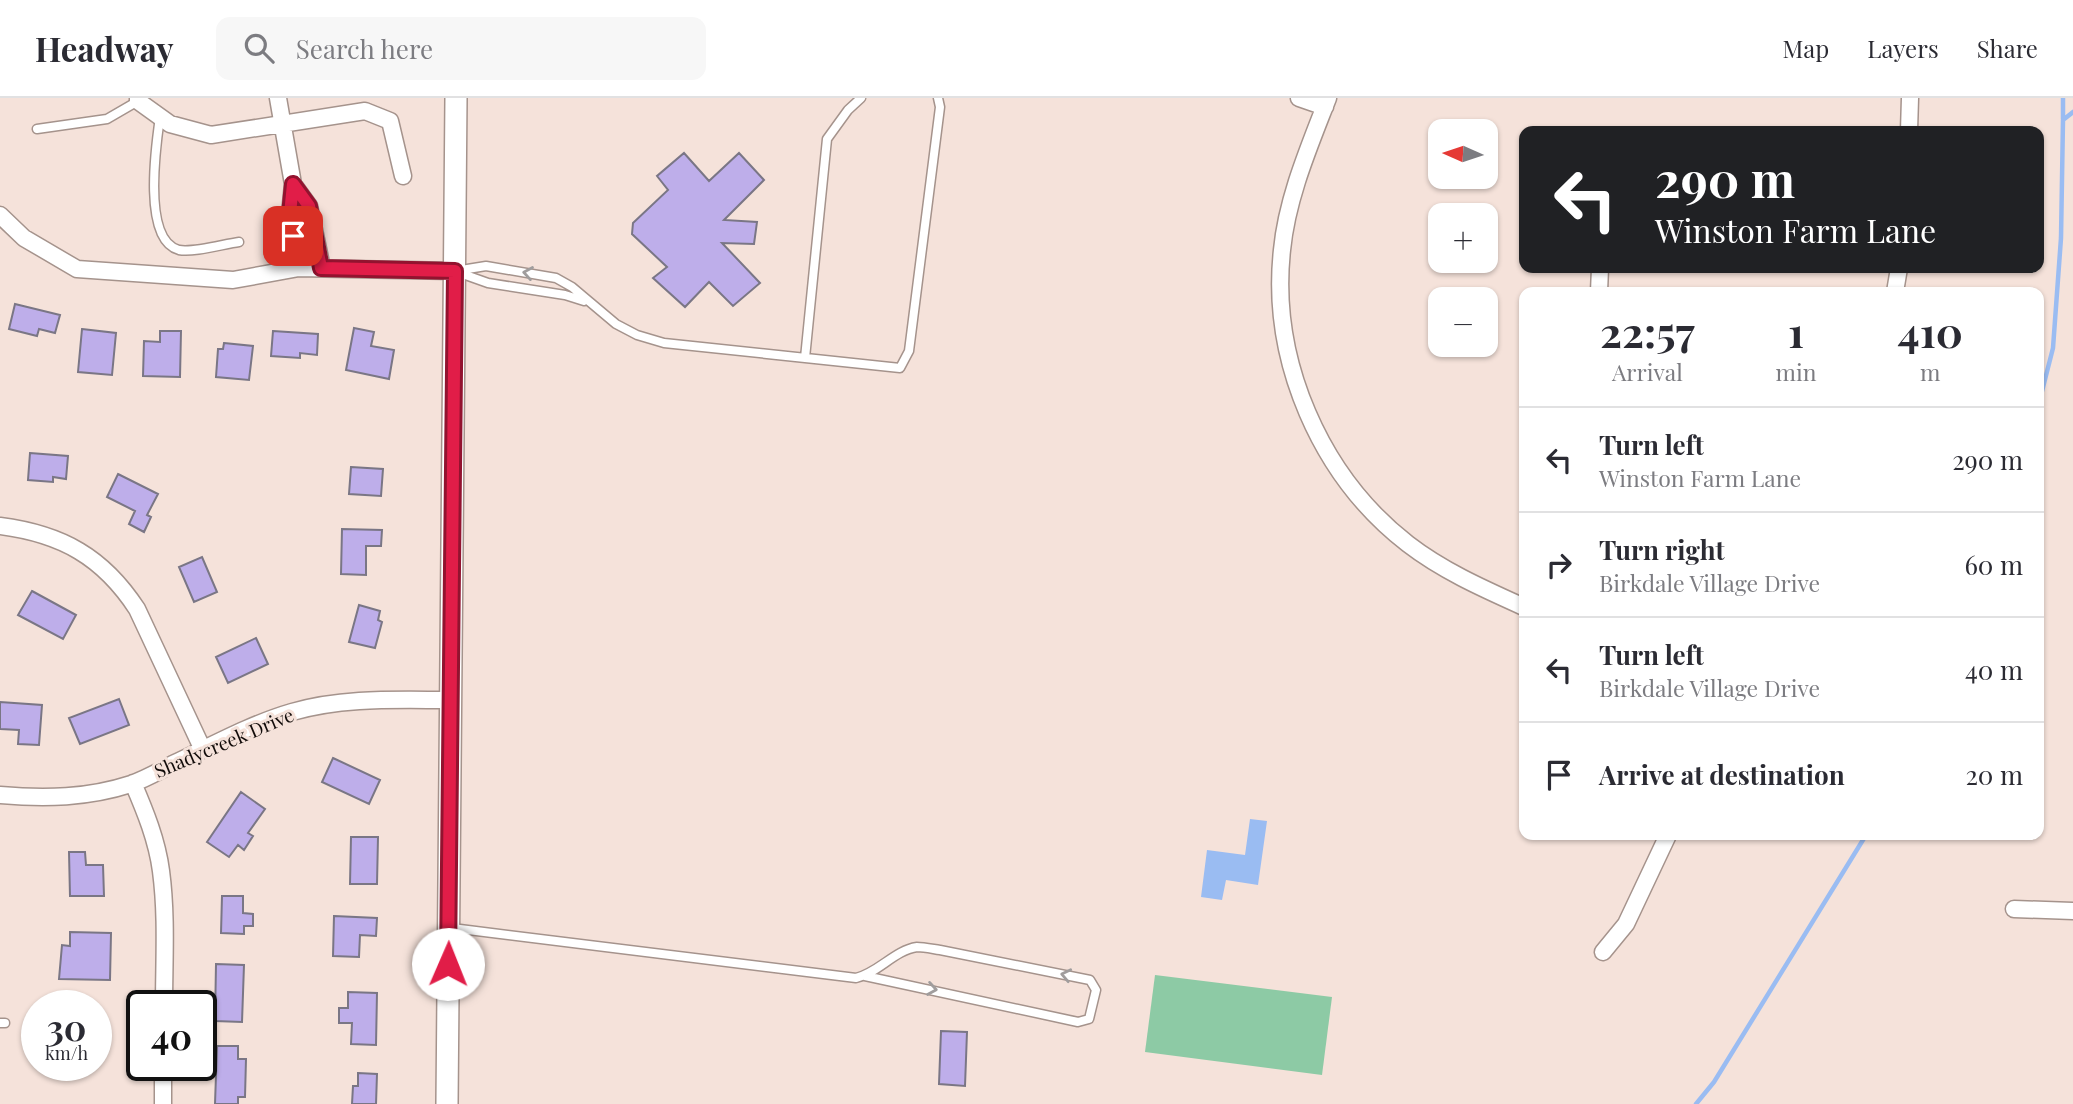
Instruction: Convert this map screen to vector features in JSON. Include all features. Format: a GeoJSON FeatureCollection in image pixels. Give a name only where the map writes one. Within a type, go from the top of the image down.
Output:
{"type":"FeatureCollection","features":[{"type":"Feature","properties":{"kind":"street"},"geometry":{"type":"LineString","coordinates":[[278,98],[293,184],[290,214],[299,268]]}},
{"type":"Feature","properties":{"kind":"street"},"geometry":{"type":"LineString","coordinates":[[447,1104],[456,98]]}},
{"type":"Feature","properties":{"kind":"street"},"geometry":{"type":"LineString","coordinates":[[1298,98],[1326,102],[1286,221],[1280,281],[1285,344],[1310,418],[1340,472],[1385,524],[1434,562],[1519,604]]}},
{"type":"Feature","properties":{"kind":"street"},"geometry":{"type":"LineString","coordinates":[[1909,126],[1910,98]]}},
{"type":"Feature","properties":{"kind":"street"},"geometry":{"type":"LineString","coordinates":[[138,99],[170,124],[211,135],[365,111],[390,121],[402,176]]}},
{"type":"Feature","properties":{"kind":"street"},"geometry":{"type":"LineString","coordinates":[[293,184],[309,206],[321,268]]}},
{"type":"Feature","properties":{"kind":"street"},"geometry":{"type":"LineString","coordinates":[[0,215],[24,238],[76,269],[233,279],[299,268],[455,271]]}},
{"type":"Feature","properties":{"kind":"street"},"geometry":{"type":"LineString","coordinates":[[0,526],[42,534],[64,542],[84,552],[104,568],[137,609],[204,750]]}},
{"type":"Feature","properties":{"kind":"street","name":"Shadycreek Drive"},"geometry":{"type":"LineString","coordinates":[[0,795],[64,798],[133,783],[266,720],[324,705],[367,701],[450,700]]}},
{"type":"Feature","properties":{"kind":"street"},"geometry":{"type":"LineString","coordinates":[[133,783],[154,839],[161,869],[165,910],[164,990]]}},
{"type":"Feature","properties":{"kind":"street"},"geometry":{"type":"LineString","coordinates":[[1603,952],[1626,924],[1666,840]]}},
{"type":"Feature","properties":{"kind":"street"},"geometry":{"type":"LineString","coordinates":[[2014,909],[2073,911]]}},
{"type":"Feature","properties":{"kind":"street"},"geometry":{"type":"LineString","coordinates":[[163,1081],[163,1104]]}},
{"type":"Feature","properties":{"kind":"lane"},"geometry":{"type":"LineString","coordinates":[[805,358],[827,139],[848,110],[861,98]]}},
{"type":"Feature","properties":{"kind":"lane"},"geometry":{"type":"LineString","coordinates":[[455,271],[486,266],[556,278],[572,287],[616,324],[637,335],[664,343],[900,368],[909,351],[940,107],[938,98]]}},
{"type":"Feature","properties":{"kind":"lane"},"geometry":{"type":"LineString","coordinates":[[37,129],[107,119],[138,99]]}},
{"type":"Feature","properties":{"kind":"lane"},"geometry":{"type":"LineString","coordinates":[[160,117],[154,167],[155,186],[157,217],[167,242],[183,251],[239,242]]}},
{"type":"Feature","properties":{"kind":"lane"},"geometry":{"type":"LineString","coordinates":[[455,271],[488,283],[587,301]]}},
{"type":"Feature","properties":{"kind":"lane"},"geometry":{"type":"LineString","coordinates":[[449,927],[856,978],[865,976],[906,951],[918,947],[1090,980],[1096,990],[1089,1019],[1078,1022],[865,976]]}},
{"type":"Feature","properties":{"kind":"green space"},"geometry":{"type":"Polygon","coordinates":[[[1155,975],[1332,997],[1322,1075],[1145,1052],[1155,975]]]}},
{"type":"Feature","properties":{"kind":"water"},"geometry":{"type":"Polygon","coordinates":[[[1250,819],[1267,821],[1258,885],[1226,880],[1222,900],[1201,897],[1207,850],[1245,855],[1250,819]]]}},
{"type":"Feature","properties":{"kind":"building"},"geometry":{"type":"Polygon","coordinates":[[[684,153],[709,181],[739,153],[764,180],[724,220],[757,222],[754,244],[722,243],[760,283],[733,306],[709,282],[685,307],[653,278],[667,267],[632,234],[633,223],[668,190],[657,176],[684,153]]]}},
{"type":"Feature","properties":{"kind":"building"},"geometry":{"type":"Polygon","coordinates":[[[15,304],[60,315],[55,333],[39,329],[37,336],[9,329],[15,304]]]}},
{"type":"Feature","properties":{"kind":"building"},"geometry":{"type":"Polygon","coordinates":[[[354,328],[374,332],[371,346],[394,350],[389,379],[346,370],[354,328]]]}},
{"type":"Feature","properties":{"kind":"building"},"geometry":{"type":"Polygon","coordinates":[[[82,329],[116,333],[112,375],[78,372],[82,329]]]}},
{"type":"Feature","properties":{"kind":"building"},"geometry":{"type":"Polygon","coordinates":[[[160,331],[181,331],[180,377],[143,376],[144,341],[160,342],[160,331]]]}},
{"type":"Feature","properties":{"kind":"building"},"geometry":{"type":"Polygon","coordinates":[[[273,331],[318,334],[317,355],[300,353],[300,358],[271,356],[273,331]]]}},
{"type":"Feature","properties":{"kind":"building"},"geometry":{"type":"Polygon","coordinates":[[[224,343],[253,346],[249,380],[216,377],[218,349],[223,349],[224,343]]]}},
{"type":"Feature","properties":{"kind":"building"},"geometry":{"type":"Polygon","coordinates":[[[30,453],[68,456],[66,479],[53,477],[53,482],[28,480],[30,453]]]}},
{"type":"Feature","properties":{"kind":"building"},"geometry":{"type":"Polygon","coordinates":[[[351,467],[383,469],[381,496],[349,494],[351,467]]]}},
{"type":"Feature","properties":{"kind":"building"},"geometry":{"type":"Polygon","coordinates":[[[118,474],[158,494],[147,515],[151,517],[144,532],[129,524],[135,511],[107,497],[118,474]]]}},
{"type":"Feature","properties":{"kind":"building"},"geometry":{"type":"Polygon","coordinates":[[[342,529],[382,530],[381,546],[366,546],[366,575],[341,574],[342,529]]]}},
{"type":"Feature","properties":{"kind":"building"},"geometry":{"type":"Polygon","coordinates":[[[202,557],[217,592],[194,602],[179,567],[202,557]]]}},
{"type":"Feature","properties":{"kind":"building"},"geometry":{"type":"Polygon","coordinates":[[[32,591],[76,615],[63,639],[18,615],[32,591]]]}},
{"type":"Feature","properties":{"kind":"building"},"geometry":{"type":"Polygon","coordinates":[[[359,605],[380,611],[378,620],[382,622],[375,648],[349,642],[359,605]]]}},
{"type":"Feature","properties":{"kind":"building"},"geometry":{"type":"Polygon","coordinates":[[[256,638],[268,664],[228,683],[216,657],[256,638]]]}},
{"type":"Feature","properties":{"kind":"building"},"geometry":{"type":"Polygon","coordinates":[[[119,699],[129,725],[80,744],[69,718],[119,699]]]}},
{"type":"Feature","properties":{"kind":"building"},"geometry":{"type":"Polygon","coordinates":[[[0,702],[42,705],[39,745],[18,744],[19,730],[0,729],[0,702]]]}},
{"type":"Feature","properties":{"kind":"building"},"geometry":{"type":"Polygon","coordinates":[[[333,758],[380,780],[369,804],[322,782],[333,758]]]}},
{"type":"Feature","properties":{"kind":"building"},"geometry":{"type":"Polygon","coordinates":[[[241,792],[265,809],[248,833],[253,836],[244,850],[238,845],[229,857],[207,842],[241,792]]]}},
{"type":"Feature","properties":{"kind":"building"},"geometry":{"type":"Polygon","coordinates":[[[351,837],[378,837],[377,884],[350,884],[351,837]]]}},
{"type":"Feature","properties":{"kind":"building"},"geometry":{"type":"Polygon","coordinates":[[[69,852],[85,852],[86,865],[103,865],[104,896],[70,896],[69,852]]]}},
{"type":"Feature","properties":{"kind":"building"},"geometry":{"type":"Polygon","coordinates":[[[222,896],[243,896],[243,913],[253,914],[253,926],[244,926],[244,934],[221,933],[222,896]]]}},
{"type":"Feature","properties":{"kind":"building"},"geometry":{"type":"Polygon","coordinates":[[[334,916],[377,918],[376,936],[360,935],[359,957],[333,956],[334,916]]]}},
{"type":"Feature","properties":{"kind":"building"},"geometry":{"type":"Polygon","coordinates":[[[70,932],[111,933],[110,980],[59,979],[62,945],[70,946],[70,932]]]}},
{"type":"Feature","properties":{"kind":"building"},"geometry":{"type":"Polygon","coordinates":[[[216,964],[244,965],[242,1022],[217,1021],[216,964]]]}},
{"type":"Feature","properties":{"kind":"building"},"geometry":{"type":"Polygon","coordinates":[[[348,992],[377,993],[376,1045],[351,1044],[352,1023],[339,1023],[339,1008],[348,1008],[348,992]]]}},
{"type":"Feature","properties":{"kind":"building"},"geometry":{"type":"Polygon","coordinates":[[[941,1031],[967,1032],[965,1086],[939,1084],[941,1031]]]}},
{"type":"Feature","properties":{"kind":"building"},"geometry":{"type":"Polygon","coordinates":[[[217,1046],[238,1046],[238,1059],[246,1059],[245,1097],[238,1097],[238,1104],[215,1104],[217,1046]]]}},
{"type":"Feature","properties":{"kind":"building"},"geometry":{"type":"Polygon","coordinates":[[[358,1073],[377,1074],[376,1104],[352,1104],[353,1086],[358,1086],[358,1073]]]}},
{"type":"Feature","properties":{"kind":"waterway"},"geometry":{"type":"LineString","coordinates":[[2063,98],[2063,119]]}},
{"type":"Feature","properties":{"kind":"waterway"},"geometry":{"type":"LineString","coordinates":[[2044,383],[2053,348],[2061,238],[2063,120],[2073,112]]}},
{"type":"Feature","properties":{"kind":"waterway"},"geometry":{"type":"LineString","coordinates":[[1696,1104],[1714,1082],[1863,840]]}},
{"type":"Feature","properties":{"kind":"route"},"geometry":{"type":"LineString","coordinates":[[293,236],[290,214],[293,184],[309,206],[321,268],[455,271],[448,964]]}}]}
